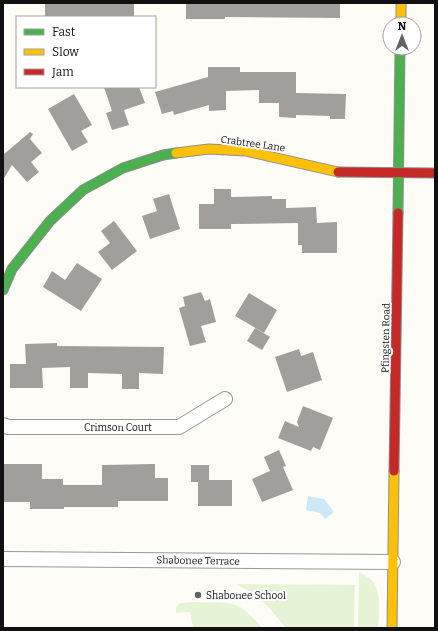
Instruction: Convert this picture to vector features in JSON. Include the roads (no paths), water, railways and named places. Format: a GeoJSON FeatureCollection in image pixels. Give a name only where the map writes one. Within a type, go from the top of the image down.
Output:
{"type":"FeatureCollection","features":[{"type":"Feature","properties":{"kind":"main road"},"geometry":{"type":"LineString","coordinates":[[401,3],[401,16]]}},
{"type":"Feature","properties":{"kind":"main road","name":"Pfingsten Road"},"geometry":{"type":"LineString","coordinates":[[392,628],[400,56]]}},
{"type":"Feature","properties":{"kind":"main road","name":"Crabtree Lane"},"geometry":{"type":"LineString","coordinates":[[3,290],[7,266],[50,221],[83,190],[122,168],[163,155],[209,149],[246,152],[280,158],[340,172],[435,173]]}},
{"type":"Feature","properties":{"kind":"street","name":"Crimson Court"},"geometry":{"type":"LineString","coordinates":[[3,425],[8,427],[179,427],[225,400]]}},
{"type":"Feature","properties":{"kind":"street","name":"Shabonee Terrace"},"geometry":{"type":"LineString","coordinates":[[3,559],[393,562]]}},
{"type":"Feature","properties":{"kind":"water"},"geometry":{"type":"Polygon","coordinates":[[[308,496],[324,499],[334,512],[325,519],[320,513],[306,510],[308,496]]]}},
{"type":"Feature","properties":{"kind":"place","name":"Shabonee School"},"geometry":{"type":"Point","coordinates":[198,595]}}]}
